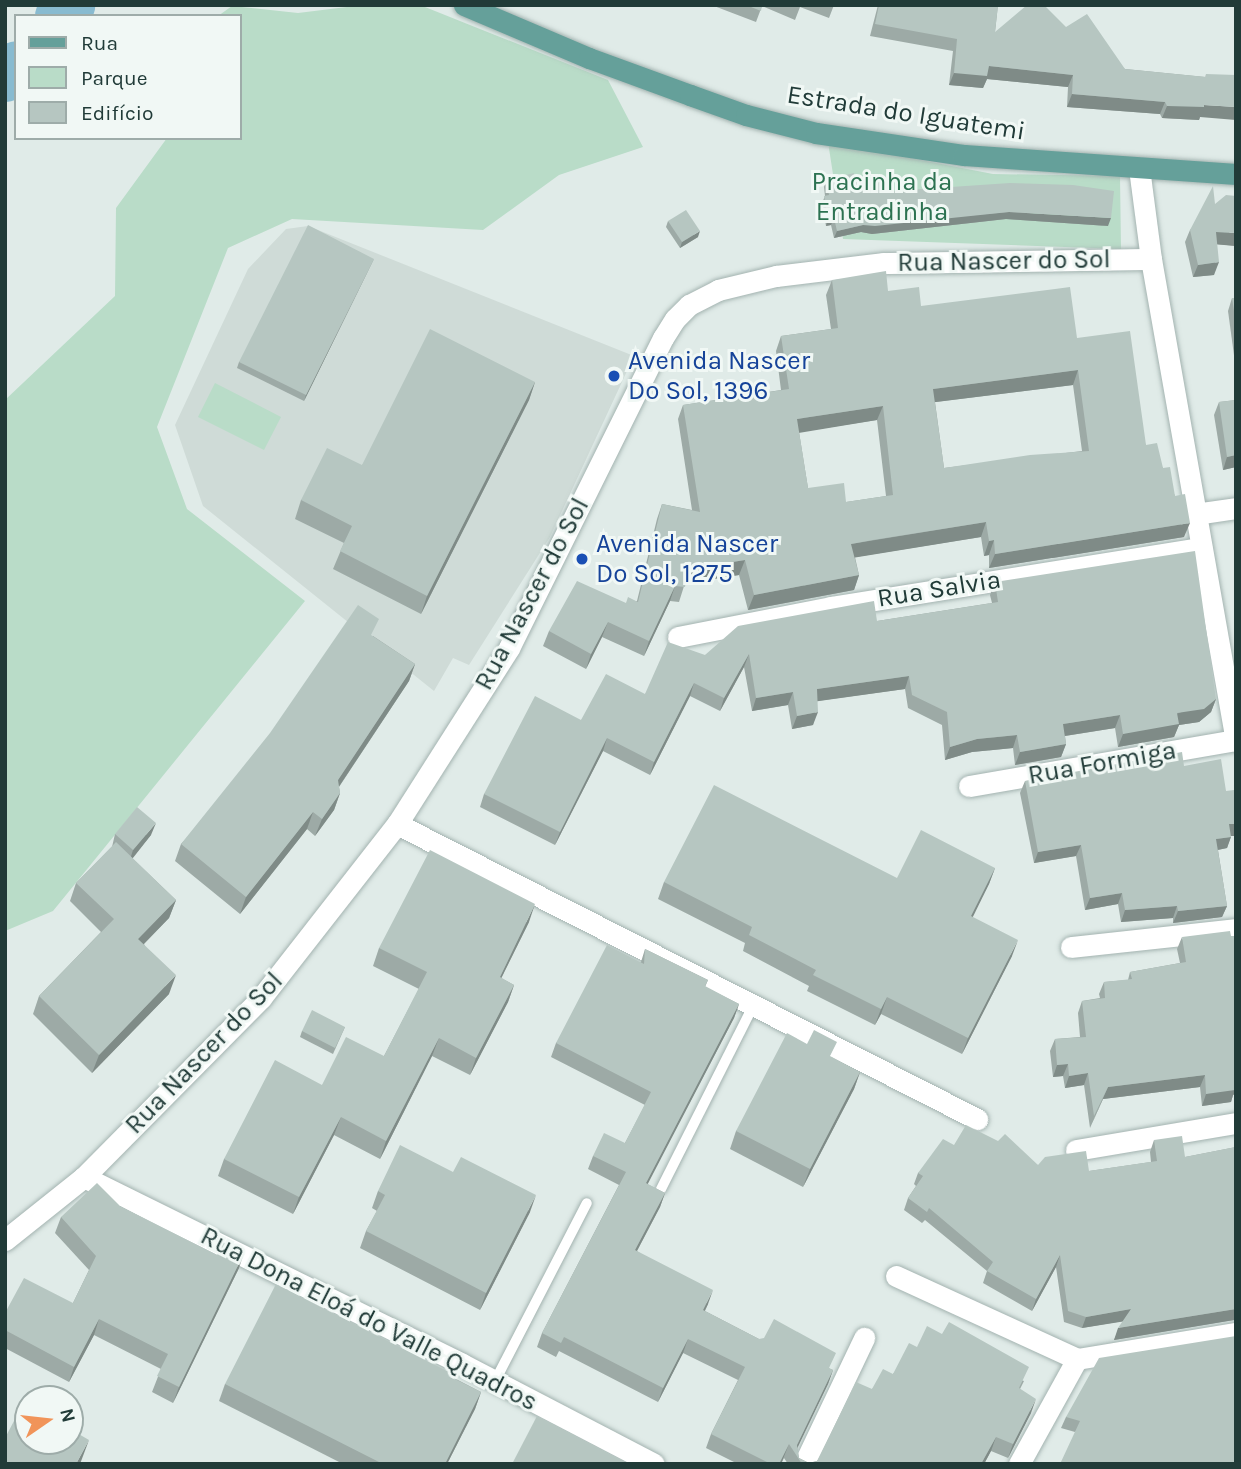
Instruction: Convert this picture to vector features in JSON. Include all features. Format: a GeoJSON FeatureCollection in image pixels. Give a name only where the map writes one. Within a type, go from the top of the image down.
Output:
{"type":"FeatureCollection","features":[{"type":"Feature","properties":{"kind":"main road","name":"Estrada do Iguatemi"},"geometry":{"type":"LineString","coordinates":[[464,5],[589,58],[690,95],[746,115],[816,133],[964,155],[1236,174]]}},
{"type":"Feature","properties":{"kind":"street","name":"Rua Nascer do Sol"},"geometry":{"type":"LineString","coordinates":[[1139,168],[1151,259],[1200,548],[1236,740]]}},
{"type":"Feature","properties":{"kind":"street","name":"Rua Nascer do Sol"},"geometry":{"type":"LineString","coordinates":[[5,1240],[84,1177],[261,998],[397,824],[509,648],[663,338],[675,319],[689,305],[718,290],[776,276],[884,263],[1151,259]]}},
{"type":"Feature","properties":{"kind":"street"},"geometry":{"type":"LineString","coordinates":[[1195,514],[1236,508]]}},
{"type":"Feature","properties":{"kind":"street","name":"Rua Salvia"},"geometry":{"type":"LineString","coordinates":[[678,637],[831,607],[1200,548]]}},
{"type":"Feature","properties":{"kind":"street","name":"Rua Formiga"},"geometry":{"type":"LineString","coordinates":[[969,786],[1236,740]]}},
{"type":"Feature","properties":{"kind":"street"},"geometry":{"type":"LineString","coordinates":[[397,824],[977,1119]]}},
{"type":"Feature","properties":{"kind":"street"},"geometry":{"type":"LineString","coordinates":[[1071,947],[1236,929]]}},
{"type":"Feature","properties":{"kind":"street"},"geometry":{"type":"LineString","coordinates":[[1076,1150],[1236,1122]]}},
{"type":"Feature","properties":{"kind":"street","name":"Rua Dona Eloá do Valle Quadros"},"geometry":{"type":"LineString","coordinates":[[84,1177],[495,1381],[654,1464]]}},
{"type":"Feature","properties":{"kind":"street"},"geometry":{"type":"LineString","coordinates":[[896,1276],[1077,1359],[1236,1333]]}},
{"type":"Feature","properties":{"kind":"street"},"geometry":{"type":"LineString","coordinates":[[804,1464],[864,1338]]}},
{"type":"Feature","properties":{"kind":"street"},"geometry":{"type":"LineString","coordinates":[[1019,1464],[1077,1359]]}},
{"type":"Feature","properties":{"kind":"lane"},"geometry":{"type":"LineString","coordinates":[[661,1189],[753,1006]]}},
{"type":"Feature","properties":{"kind":"lane"},"geometry":{"type":"LineString","coordinates":[[495,1381],[587,1202]]}},
{"type":"Feature","properties":{"kind":"shaded area"},"geometry":{"type":"Polygon","coordinates":[[[308,226],[634,356],[550,537],[469,665],[453,658],[434,691],[203,506],[175,425],[248,269],[286,229],[308,226]]]}},
{"type":"Feature","properties":{"kind":"green space"},"geometry":{"type":"Polygon","coordinates":[[[363,5],[420,5],[608,80],[643,147],[559,175],[483,230],[292,219],[228,248],[157,427],[187,509],[305,601],[53,911],[5,931],[5,400],[115,296],[116,208],[166,140],[242,140],[242,14],[221,14],[232,6],[298,13],[363,5]]]}},
{"type":"Feature","properties":{"kind":"green space","name":"Pracinha da Entradinha"},"geometry":{"type":"Polygon","coordinates":[[[828,142],[993,174],[1120,176],[1121,249],[843,239],[828,142]]]}},
{"type":"Feature","properties":{"kind":"green space"},"geometry":{"type":"Polygon","coordinates":[[[215,383],[281,417],[264,450],[198,417],[215,383]]]}},
{"type":"Feature","properties":{"kind":"building"},"geometry":{"type":"Polygon","coordinates":[[[746,5],[762,5],[761,11],[746,5]]]}},
{"type":"Feature","properties":{"kind":"building"},"geometry":{"type":"Polygon","coordinates":[[[879,5],[998,5],[995,32],[1027,5],[1044,5],[1066,27],[1087,14],[1125,69],[1206,77],[1206,74],[1236,75],[1236,107],[1167,106],[1165,102],[1072,94],[1073,75],[989,66],[987,76],[954,73],[957,39],[875,24],[879,5]]]}},
{"type":"Feature","properties":{"kind":"building"},"geometry":{"type":"Polygon","coordinates":[[[854,173],[855,177],[870,175],[870,180],[881,178],[883,188],[891,187],[892,191],[1010,183],[1073,185],[1114,191],[1111,218],[1009,212],[863,225],[837,231],[834,218],[828,219],[824,196],[829,195],[826,180],[854,173]]]}},
{"type":"Feature","properties":{"kind":"building"},"geometry":{"type":"Polygon","coordinates":[[[1213,186],[1215,204],[1226,195],[1236,196],[1236,233],[1216,232],[1219,262],[1198,265],[1190,230],[1213,186]]]}},
{"type":"Feature","properties":{"kind":"building"},"geometry":{"type":"Polygon","coordinates":[[[686,210],[700,231],[682,242],[668,221],[686,210]]]}},
{"type":"Feature","properties":{"kind":"building"},"geometry":{"type":"Polygon","coordinates":[[[308,225],[374,259],[306,395],[239,362],[308,225]]]}},
{"type":"Feature","properties":{"kind":"building"},"geometry":{"type":"Polygon","coordinates":[[[886,271],[888,291],[919,287],[921,306],[1070,287],[1077,338],[1130,331],[1146,445],[1157,443],[1163,468],[1170,467],[1175,496],[1185,494],[1190,523],[995,554],[994,540],[989,541],[986,522],[873,540],[851,544],[859,575],[754,595],[745,560],[688,569],[685,587],[675,586],[649,641],[608,622],[591,654],[549,631],[577,581],[626,603],[628,597],[638,602],[662,504],[700,512],[683,405],[789,389],[781,336],[838,328],[832,280],[886,271]],[[1078,370],[933,389],[944,468],[1030,455],[1089,451],[1078,370]],[[883,406],[797,419],[808,488],[844,483],[846,502],[893,495],[883,406]]]}},
{"type":"Feature","properties":{"kind":"building"},"geometry":{"type":"Polygon","coordinates":[[[1232,298],[1236,298],[1236,324],[1232,298]]]}},
{"type":"Feature","properties":{"kind":"building"},"geometry":{"type":"Polygon","coordinates":[[[430,329],[535,382],[427,596],[340,551],[352,526],[301,500],[327,448],[362,465],[430,329]]]}},
{"type":"Feature","properties":{"kind":"building"},"geometry":{"type":"Polygon","coordinates":[[[1236,400],[1236,455],[1227,457],[1219,402],[1236,400]]]}},
{"type":"Feature","properties":{"kind":"building"},"geometry":{"type":"Polygon","coordinates":[[[1195,551],[1216,699],[1204,709],[1177,713],[1179,724],[1123,734],[1120,715],[1063,724],[1066,744],[1020,752],[1017,735],[977,739],[950,747],[947,712],[912,695],[909,676],[817,689],[818,712],[797,716],[793,692],[756,698],[749,654],[724,698],[694,683],[654,762],[607,738],[560,832],[484,794],[535,696],[581,720],[606,674],[645,694],[668,642],[705,655],[738,626],[874,601],[877,621],[998,602],[995,582],[1195,551]]]}},
{"type":"Feature","properties":{"kind":"building"},"geometry":{"type":"Polygon","coordinates":[[[358,605],[379,619],[371,635],[415,664],[338,780],[340,793],[322,819],[313,812],[246,897],[181,844],[270,733],[358,605]]]}},
{"type":"Feature","properties":{"kind":"building"},"geometry":{"type":"Polygon","coordinates":[[[1182,752],[1184,766],[1221,759],[1226,791],[1234,790],[1236,824],[1229,824],[1231,837],[1216,839],[1227,906],[1178,911],[1177,906],[1125,910],[1122,893],[1090,898],[1081,845],[1038,852],[1025,781],[1182,752]]]}},
{"type":"Feature","properties":{"kind":"building"},"geometry":{"type":"Polygon","coordinates":[[[714,785],[897,878],[921,830],[995,868],[971,916],[1018,940],[968,1038],[887,997],[881,1009],[813,975],[816,970],[749,935],[752,927],[664,882],[714,785]]]}},
{"type":"Feature","properties":{"kind":"building"},"geometry":{"type":"Polygon","coordinates":[[[137,807],[156,823],[133,850],[115,834],[137,807]]]}},
{"type":"Feature","properties":{"kind":"building"},"geometry":{"type":"Polygon","coordinates":[[[116,842],[176,900],[138,939],[176,975],[99,1055],[39,996],[114,919],[76,883],[116,842]]]}},
{"type":"Feature","properties":{"kind":"building"},"geometry":{"type":"Polygon","coordinates":[[[430,850],[535,904],[500,977],[514,985],[476,1058],[439,1038],[386,1141],[341,1117],[299,1197],[224,1159],[275,1060],[322,1085],[346,1037],[384,1056],[427,972],[379,948],[430,850]]]}},
{"type":"Feature","properties":{"kind":"building"},"geometry":{"type":"Polygon","coordinates":[[[1230,931],[1231,936],[1236,936],[1235,1090],[1206,1094],[1205,1075],[1108,1087],[1094,1116],[1088,1073],[1069,1076],[1068,1064],[1057,1065],[1055,1039],[1086,1037],[1082,1001],[1105,998],[1104,982],[1132,979],[1130,972],[1186,962],[1182,937],[1230,931]]]}},
{"type":"Feature","properties":{"kind":"building"},"geometry":{"type":"Polygon","coordinates":[[[607,945],[644,964],[645,949],[708,980],[705,986],[739,1004],[646,1183],[665,1193],[635,1250],[713,1290],[703,1310],[759,1339],[764,1338],[774,1319],[836,1353],[829,1368],[833,1370],[797,1445],[799,1458],[809,1463],[817,1461],[856,1382],[872,1389],[883,1369],[893,1374],[909,1343],[917,1347],[927,1326],[942,1334],[949,1322],[1029,1367],[1019,1388],[1036,1399],[1013,1444],[996,1437],[981,1464],[802,1464],[789,1444],[779,1464],[771,1464],[711,1434],[745,1367],[688,1339],[663,1388],[564,1337],[561,1343],[542,1333],[626,1172],[593,1156],[604,1133],[625,1143],[651,1092],[556,1043],[607,945]]]}},
{"type":"Feature","properties":{"kind":"building"},"geometry":{"type":"Polygon","coordinates":[[[312,1010],[345,1027],[335,1048],[302,1031],[312,1010]]]}},
{"type":"Feature","properties":{"kind":"building"},"geometry":{"type":"Polygon","coordinates":[[[814,1030],[837,1042],[830,1056],[860,1072],[810,1169],[736,1131],[787,1033],[807,1044],[814,1030]]]}},
{"type":"Feature","properties":{"kind":"building"},"geometry":{"type":"Polygon","coordinates":[[[966,1125],[998,1141],[1005,1134],[1038,1165],[1045,1157],[1086,1151],[1089,1171],[1157,1161],[1154,1140],[1182,1136],[1185,1157],[1236,1147],[1236,1309],[1118,1328],[1131,1309],[1086,1317],[1068,1311],[1060,1255],[1036,1299],[987,1271],[993,1262],[929,1208],[927,1212],[908,1198],[923,1176],[918,1173],[943,1139],[954,1145],[966,1125]]]}},
{"type":"Feature","properties":{"kind":"building"},"geometry":{"type":"Polygon","coordinates":[[[400,1145],[453,1172],[461,1157],[536,1195],[486,1293],[366,1231],[385,1195],[378,1191],[400,1145]]]}},
{"type":"Feature","properties":{"kind":"building"},"geometry":{"type":"Polygon","coordinates":[[[97,1183],[120,1206],[217,1255],[223,1242],[244,1253],[179,1387],[157,1376],[168,1354],[99,1319],[74,1367],[5,1330],[5,1313],[24,1278],[73,1303],[96,1256],[61,1217],[97,1183]]]}},
{"type":"Feature","properties":{"kind":"building"},"geometry":{"type":"Polygon","coordinates":[[[276,1284],[457,1376],[455,1379],[481,1392],[445,1464],[378,1464],[379,1462],[225,1384],[276,1284]]]}},
{"type":"Feature","properties":{"kind":"building"},"geometry":{"type":"Polygon","coordinates":[[[1236,1336],[1236,1464],[1060,1464],[1080,1421],[1066,1417],[1099,1358],[1236,1336]]]}},
{"type":"Feature","properties":{"kind":"building"},"geometry":{"type":"Polygon","coordinates":[[[537,1416],[629,1464],[512,1464],[537,1416]]]}},
{"type":"Feature","properties":{"kind":"building"},"geometry":{"type":"Polygon","coordinates":[[[14,1421],[14,1455],[81,1455],[76,1464],[5,1464],[5,1438],[14,1421]]]}},
{"type":"Feature","properties":{"kind":"waterway"},"geometry":{"type":"LineString","coordinates":[[61,14],[70,5]]}},
{"type":"Feature","properties":{"kind":"waterway"},"geometry":{"type":"LineString","coordinates":[[5,77],[14,67]]}},
{"type":"Feature","properties":{"kind":"place","name":"Avenida Nascer Do Sol, 1396"},"geometry":{"type":"Point","coordinates":[614,376]}},
{"type":"Feature","properties":{"kind":"place","name":"Avenida Nascer Do Sol, 1275"},"geometry":{"type":"Point","coordinates":[582,559]}}]}
